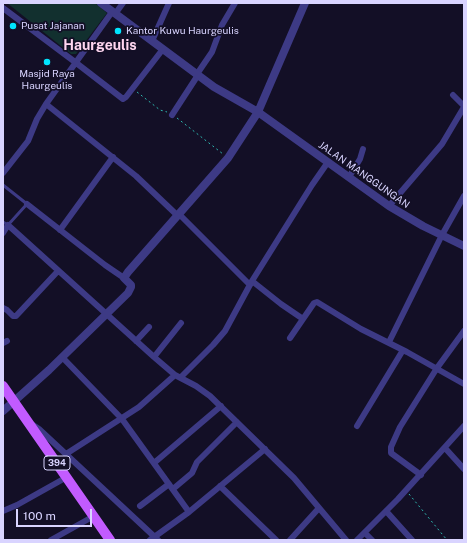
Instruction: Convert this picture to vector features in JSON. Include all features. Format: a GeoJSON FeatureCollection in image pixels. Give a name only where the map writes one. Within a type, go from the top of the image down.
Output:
{"type":"FeatureCollection","features":[{"type":"Feature","properties":{"kind":"main road","name":"394"},"geometry":{"type":"LineString","coordinates":[[3,386],[110,540]]}},
{"type":"Feature","properties":{"kind":"street","name":"JALAN MANGGUNGAN"},"geometry":{"type":"LineString","coordinates":[[100,3],[198,75],[231,98],[258,112],[389,206],[423,226],[464,246]]}},
{"type":"Feature","properties":{"kind":"street"},"geometry":{"type":"LineString","coordinates":[[3,173],[28,141],[37,119],[75,62],[123,3]]}},
{"type":"Feature","properties":{"kind":"street"},"geometry":{"type":"LineString","coordinates":[[152,41],[169,3]]}},
{"type":"Feature","properties":{"kind":"street"},"geometry":{"type":"LineString","coordinates":[[172,115],[212,52],[222,25],[235,3]]}},
{"type":"Feature","properties":{"kind":"street"},"geometry":{"type":"LineString","coordinates":[[124,278],[228,158],[258,112],[305,3]]}},
{"type":"Feature","properties":{"kind":"street"},"geometry":{"type":"LineString","coordinates":[[3,8],[121,98],[126,97],[163,49]]}},
{"type":"Feature","properties":{"kind":"street"},"geometry":{"type":"LineString","coordinates":[[389,206],[442,144],[464,106],[453,95]]}},
{"type":"Feature","properties":{"kind":"street"},"geometry":{"type":"LineString","coordinates":[[46,104],[136,176],[251,283],[303,319]]}},
{"type":"Feature","properties":{"kind":"street"},"geometry":{"type":"LineString","coordinates":[[348,176],[360,159],[363,149]]}},
{"type":"Feature","properties":{"kind":"street"},"geometry":{"type":"LineString","coordinates":[[60,230],[113,157]]}},
{"type":"Feature","properties":{"kind":"street"},"geometry":{"type":"LineString","coordinates":[[66,454],[139,407],[178,376],[220,337],[251,283],[328,162]]}},
{"type":"Feature","properties":{"kind":"street"},"geometry":{"type":"LineString","coordinates":[[388,342],[442,235],[464,196]]}},
{"type":"Feature","properties":{"kind":"street"},"geometry":{"type":"LineString","coordinates":[[3,411],[107,314],[130,291],[131,285],[124,278],[27,204]]}},
{"type":"Feature","properties":{"kind":"street"},"geometry":{"type":"LineString","coordinates":[[3,233],[6,224],[154,357],[178,376],[203,390],[221,406],[294,478],[346,540]]}},
{"type":"Feature","properties":{"kind":"street"},"geometry":{"type":"LineString","coordinates":[[3,308],[13,316],[16,316],[58,271]]}},
{"type":"Feature","properties":{"kind":"street"},"geometry":{"type":"LineString","coordinates":[[290,338],[314,303],[318,302],[361,329],[404,350],[464,384]]}},
{"type":"Feature","properties":{"kind":"street"},"geometry":{"type":"LineString","coordinates":[[154,357],[181,323]]}},
{"type":"Feature","properties":{"kind":"street"},"geometry":{"type":"LineString","coordinates":[[136,341],[149,327]]}},
{"type":"Feature","properties":{"kind":"street"},"geometry":{"type":"LineString","coordinates":[[421,475],[392,453],[390,449],[400,427],[437,368],[464,331]]}},
{"type":"Feature","properties":{"kind":"street"},"geometry":{"type":"LineString","coordinates":[[357,426],[404,350]]}},
{"type":"Feature","properties":{"kind":"street"},"geometry":{"type":"LineString","coordinates":[[62,357],[122,419],[189,512]]}},
{"type":"Feature","properties":{"kind":"street"},"geometry":{"type":"LineString","coordinates":[[154,463],[221,406]]}},
{"type":"Feature","properties":{"kind":"street"},"geometry":{"type":"LineString","coordinates":[[27,421],[39,429],[155,539],[265,449]]}},
{"type":"Feature","properties":{"kind":"street"},"geometry":{"type":"LineString","coordinates":[[140,506],[192,473],[196,463],[237,422]]}},
{"type":"Feature","properties":{"kind":"street"},"geometry":{"type":"LineString","coordinates":[[357,540],[421,475],[464,426]]}},
{"type":"Feature","properties":{"kind":"street"},"geometry":{"type":"LineString","coordinates":[[445,448],[464,469]]}},
{"type":"Feature","properties":{"kind":"street"},"geometry":{"type":"LineString","coordinates":[[3,511],[17,505],[67,477]]}},
{"type":"Feature","properties":{"kind":"street"},"geometry":{"type":"LineString","coordinates":[[220,486],[276,540]]}},
{"type":"Feature","properties":{"kind":"street"},"geometry":{"type":"LineString","coordinates":[[290,540],[319,508]]}},
{"type":"Feature","properties":{"kind":"street"},"geometry":{"type":"LineString","coordinates":[[386,511],[412,540]]}},
{"type":"Feature","properties":{"kind":"street"},"geometry":{"type":"LineString","coordinates":[[51,540],[94,516]]}},
{"type":"Feature","properties":{"kind":"street"},"geometry":{"type":"LineString","coordinates":[[365,532],[372,540]]}},
{"type":"Feature","properties":{"kind":"lane"},"geometry":{"type":"LineString","coordinates":[[3,185],[27,204],[6,224]]}},
{"type":"Feature","properties":{"kind":"path"},"geometry":{"type":"LineString","coordinates":[[132,89],[160,110],[172,115],[228,158]]}},
{"type":"Feature","properties":{"kind":"path"},"geometry":{"type":"LineString","coordinates":[[406,490],[447,540]]}},
{"type":"Feature","properties":{"kind":"green space"},"geometry":{"type":"Polygon","coordinates":[[[7,3],[95,3],[107,13],[76,54],[71,54],[7,3]]]}},
{"type":"Feature","properties":{"kind":"place","name":"Pusat Jajanan"},"geometry":{"type":"Point","coordinates":[13,26]}},
{"type":"Feature","properties":{"kind":"place","name":"Kantor Kuwu Haurgeulis"},"geometry":{"type":"Point","coordinates":[118,31]}},
{"type":"Feature","properties":{"kind":"place","name":"Masjid Raya Haurgeulis"},"geometry":{"type":"Point","coordinates":[47,62]}},
{"type":"Feature","properties":{"kind":"district","name":"Haurgeulis"},"geometry":{"type":"Point","coordinates":[100,46]}}]}
